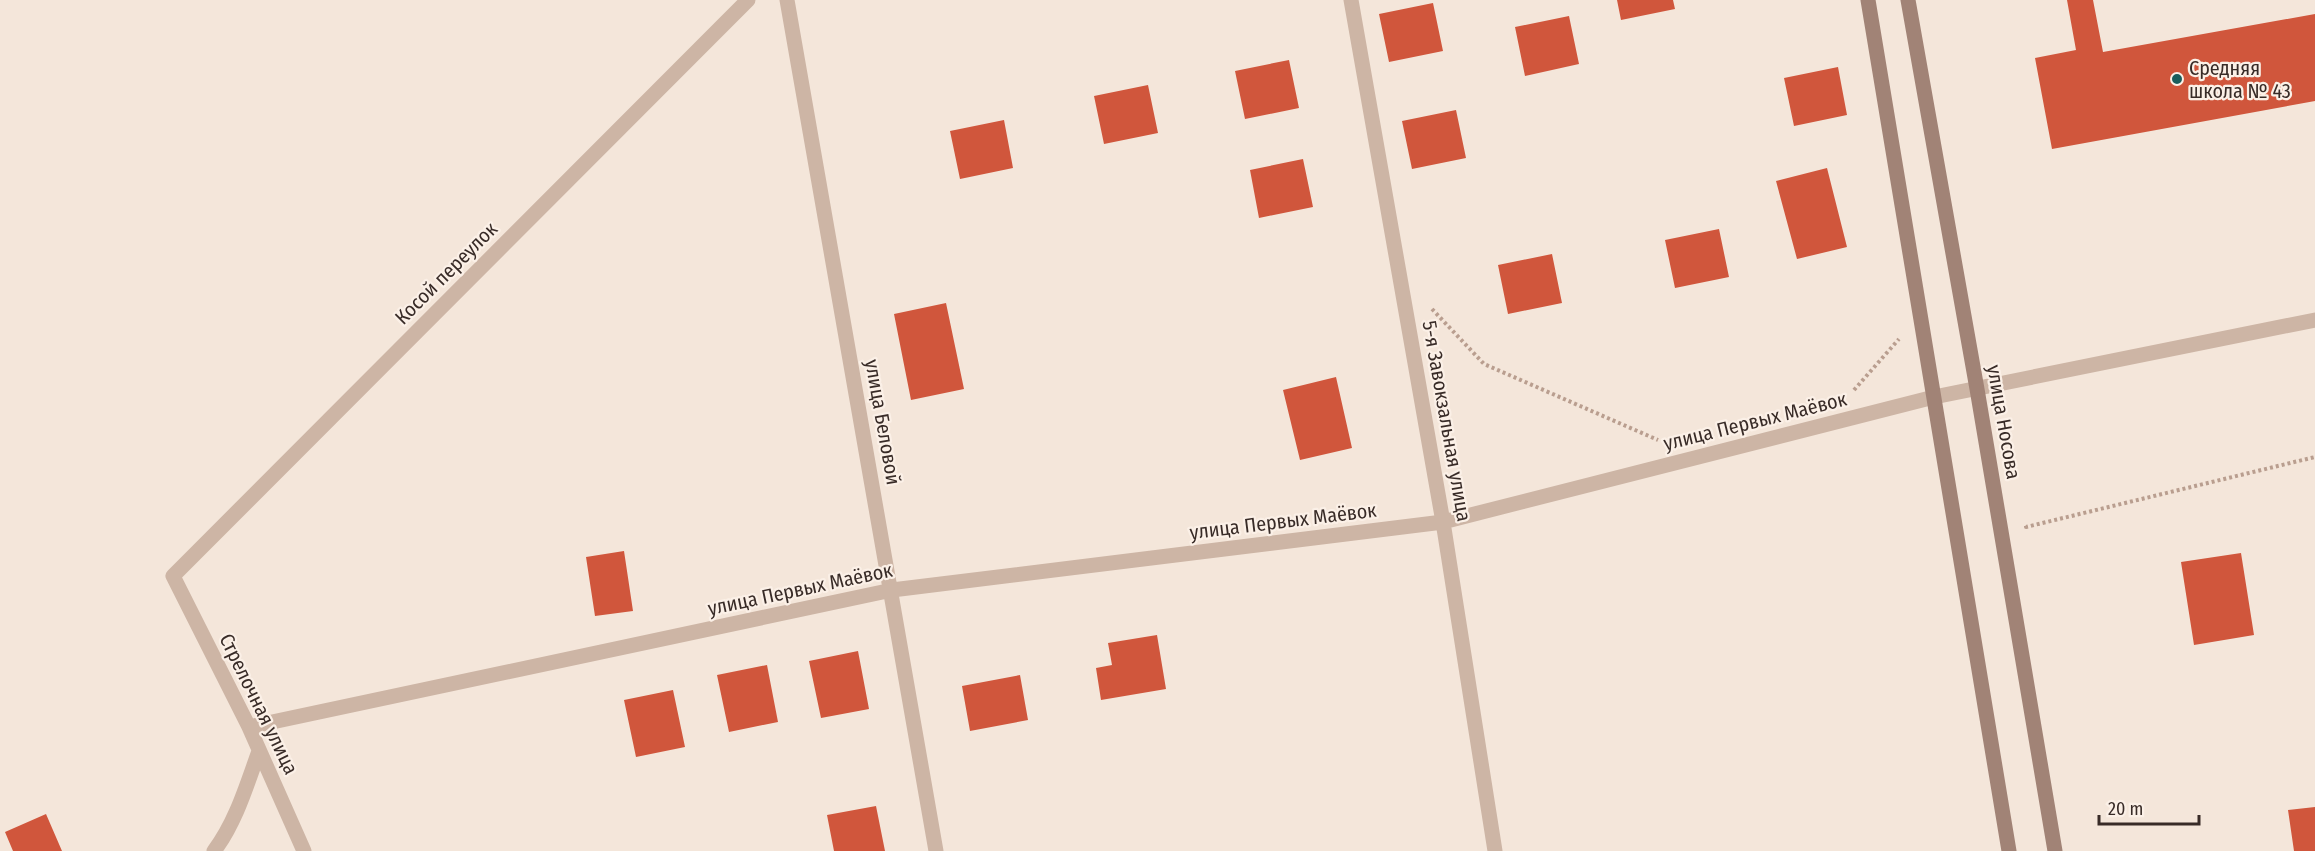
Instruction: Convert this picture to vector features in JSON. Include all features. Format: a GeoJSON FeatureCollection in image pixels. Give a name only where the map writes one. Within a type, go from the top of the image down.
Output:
{"type":"FeatureCollection","features":[{"type":"Feature","properties":{"kind":"main road"},"geometry":{"type":"LineString","coordinates":[[1868,0],[2009,851]]}},
{"type":"Feature","properties":{"kind":"main road","name":"улица Носова"},"geometry":{"type":"LineString","coordinates":[[1908,0],[1977,388],[2055,851]]}},
{"type":"Feature","properties":{"kind":"street","name":"Косой переулок"},"geometry":{"type":"LineString","coordinates":[[173,576],[748,0]]}},
{"type":"Feature","properties":{"kind":"street","name":"улица Беловой"},"geometry":{"type":"LineString","coordinates":[[787,0],[936,851]]}},
{"type":"Feature","properties":{"kind":"street","name":"5-я Завокзальная улица"},"geometry":{"type":"LineString","coordinates":[[1351,0],[1443,522],[1495,851]]}},
{"type":"Feature","properties":{"kind":"street","name":"улица Первых Маёвок"},"geometry":{"type":"LineString","coordinates":[[249,727],[892,590],[1443,522],[1934,397],[2315,320]]}},
{"type":"Feature","properties":{"kind":"street","name":"Стрелочная улица"},"geometry":{"type":"LineString","coordinates":[[173,576],[249,727],[304,851]]}},
{"type":"Feature","properties":{"kind":"street"},"geometry":{"type":"LineString","coordinates":[[214,851],[222,841],[242,798],[259,751]]}},
{"type":"Feature","properties":{"kind":"path"},"geometry":{"type":"LineString","coordinates":[[1430,308],[1484,364],[1698,457]]}},
{"type":"Feature","properties":{"kind":"path"},"geometry":{"type":"LineString","coordinates":[[1824,425],[1899,338]]}},
{"type":"Feature","properties":{"kind":"path"},"geometry":{"type":"LineString","coordinates":[[2024,516],[2026,527],[2315,457]]}},
{"type":"Feature","properties":{"kind":"building"},"geometry":{"type":"Polygon","coordinates":[[[1617,0],[1673,0],[1675,9],[1621,20],[1617,0]]]}},
{"type":"Feature","properties":{"kind":"building","name":"Средняя школа № 43"},"geometry":{"type":"Polygon","coordinates":[[[2067,0],[2093,0],[2103,52],[2315,14],[2315,101],[2052,149],[2035,58],[2076,50],[2067,0]]]}},
{"type":"Feature","properties":{"kind":"building"},"geometry":{"type":"Polygon","coordinates":[[[1433,3],[1443,51],[1389,62],[1379,14],[1433,3]]]}},
{"type":"Feature","properties":{"kind":"building"},"geometry":{"type":"Polygon","coordinates":[[[1569,16],[1579,64],[1525,76],[1515,27],[1569,16]]]}},
{"type":"Feature","properties":{"kind":"building"},"geometry":{"type":"Polygon","coordinates":[[[1289,60],[1299,108],[1245,119],[1235,71],[1289,60]]]}},
{"type":"Feature","properties":{"kind":"building"},"geometry":{"type":"Polygon","coordinates":[[[1838,67],[1847,115],[1794,126],[1784,78],[1838,67]]]}},
{"type":"Feature","properties":{"kind":"building"},"geometry":{"type":"Polygon","coordinates":[[[1148,85],[1158,133],[1104,144],[1094,96],[1148,85]]]}},
{"type":"Feature","properties":{"kind":"building"},"geometry":{"type":"Polygon","coordinates":[[[1456,110],[1466,158],[1412,169],[1402,121],[1456,110]]]}},
{"type":"Feature","properties":{"kind":"building"},"geometry":{"type":"Polygon","coordinates":[[[1004,120],[1013,168],[960,179],[950,131],[1004,120]]]}},
{"type":"Feature","properties":{"kind":"building"},"geometry":{"type":"Polygon","coordinates":[[[1303,159],[1313,207],[1259,218],[1250,170],[1303,159]]]}},
{"type":"Feature","properties":{"kind":"building"},"geometry":{"type":"Polygon","coordinates":[[[1827,168],[1847,247],[1797,259],[1776,181],[1827,168]]]}},
{"type":"Feature","properties":{"kind":"building"},"geometry":{"type":"Polygon","coordinates":[[[1719,229],[1729,277],[1675,288],[1665,240],[1719,229]]]}},
{"type":"Feature","properties":{"kind":"building"},"geometry":{"type":"Polygon","coordinates":[[[1552,254],[1562,303],[1508,314],[1498,265],[1552,254]]]}},
{"type":"Feature","properties":{"kind":"building"},"geometry":{"type":"Polygon","coordinates":[[[946,303],[964,389],[911,400],[894,314],[946,303]]]}},
{"type":"Feature","properties":{"kind":"building"},"geometry":{"type":"Polygon","coordinates":[[[1336,377],[1352,448],[1300,460],[1283,390],[1336,377]]]}},
{"type":"Feature","properties":{"kind":"building"},"geometry":{"type":"Polygon","coordinates":[[[624,551],[633,611],[595,616],[586,557],[624,551]]]}},
{"type":"Feature","properties":{"kind":"building"},"geometry":{"type":"Polygon","coordinates":[[[2241,553],[2254,635],[2194,645],[2181,562],[2241,553]]]}},
{"type":"Feature","properties":{"kind":"building"},"geometry":{"type":"Polygon","coordinates":[[[1157,635],[1166,689],[1101,700],[1096,668],[1112,665],[1108,643],[1157,635]]]}},
{"type":"Feature","properties":{"kind":"building"},"geometry":{"type":"Polygon","coordinates":[[[858,651],[869,709],[821,718],[809,661],[858,651]]]}},
{"type":"Feature","properties":{"kind":"building"},"geometry":{"type":"Polygon","coordinates":[[[767,665],[778,722],[729,732],[717,675],[767,665]]]}},
{"type":"Feature","properties":{"kind":"building"},"geometry":{"type":"Polygon","coordinates":[[[1020,675],[1028,720],[970,731],[962,686],[1020,675]]]}},
{"type":"Feature","properties":{"kind":"building"},"geometry":{"type":"Polygon","coordinates":[[[673,690],[685,747],[636,757],[624,700],[673,690]]]}},
{"type":"Feature","properties":{"kind":"building"},"geometry":{"type":"Polygon","coordinates":[[[876,806],[885,851],[834,851],[827,815],[876,806]]]}},
{"type":"Feature","properties":{"kind":"building"},"geometry":{"type":"Polygon","coordinates":[[[2315,807],[2315,851],[2294,851],[2288,810],[2315,807]]]}},
{"type":"Feature","properties":{"kind":"building"},"geometry":{"type":"Polygon","coordinates":[[[46,814],[62,851],[13,851],[5,832],[46,814]]]}},
{"type":"Feature","properties":{"kind":"place","name":"Средняя школа № 43"},"geometry":{"type":"Point","coordinates":[2177,79]}}]}
